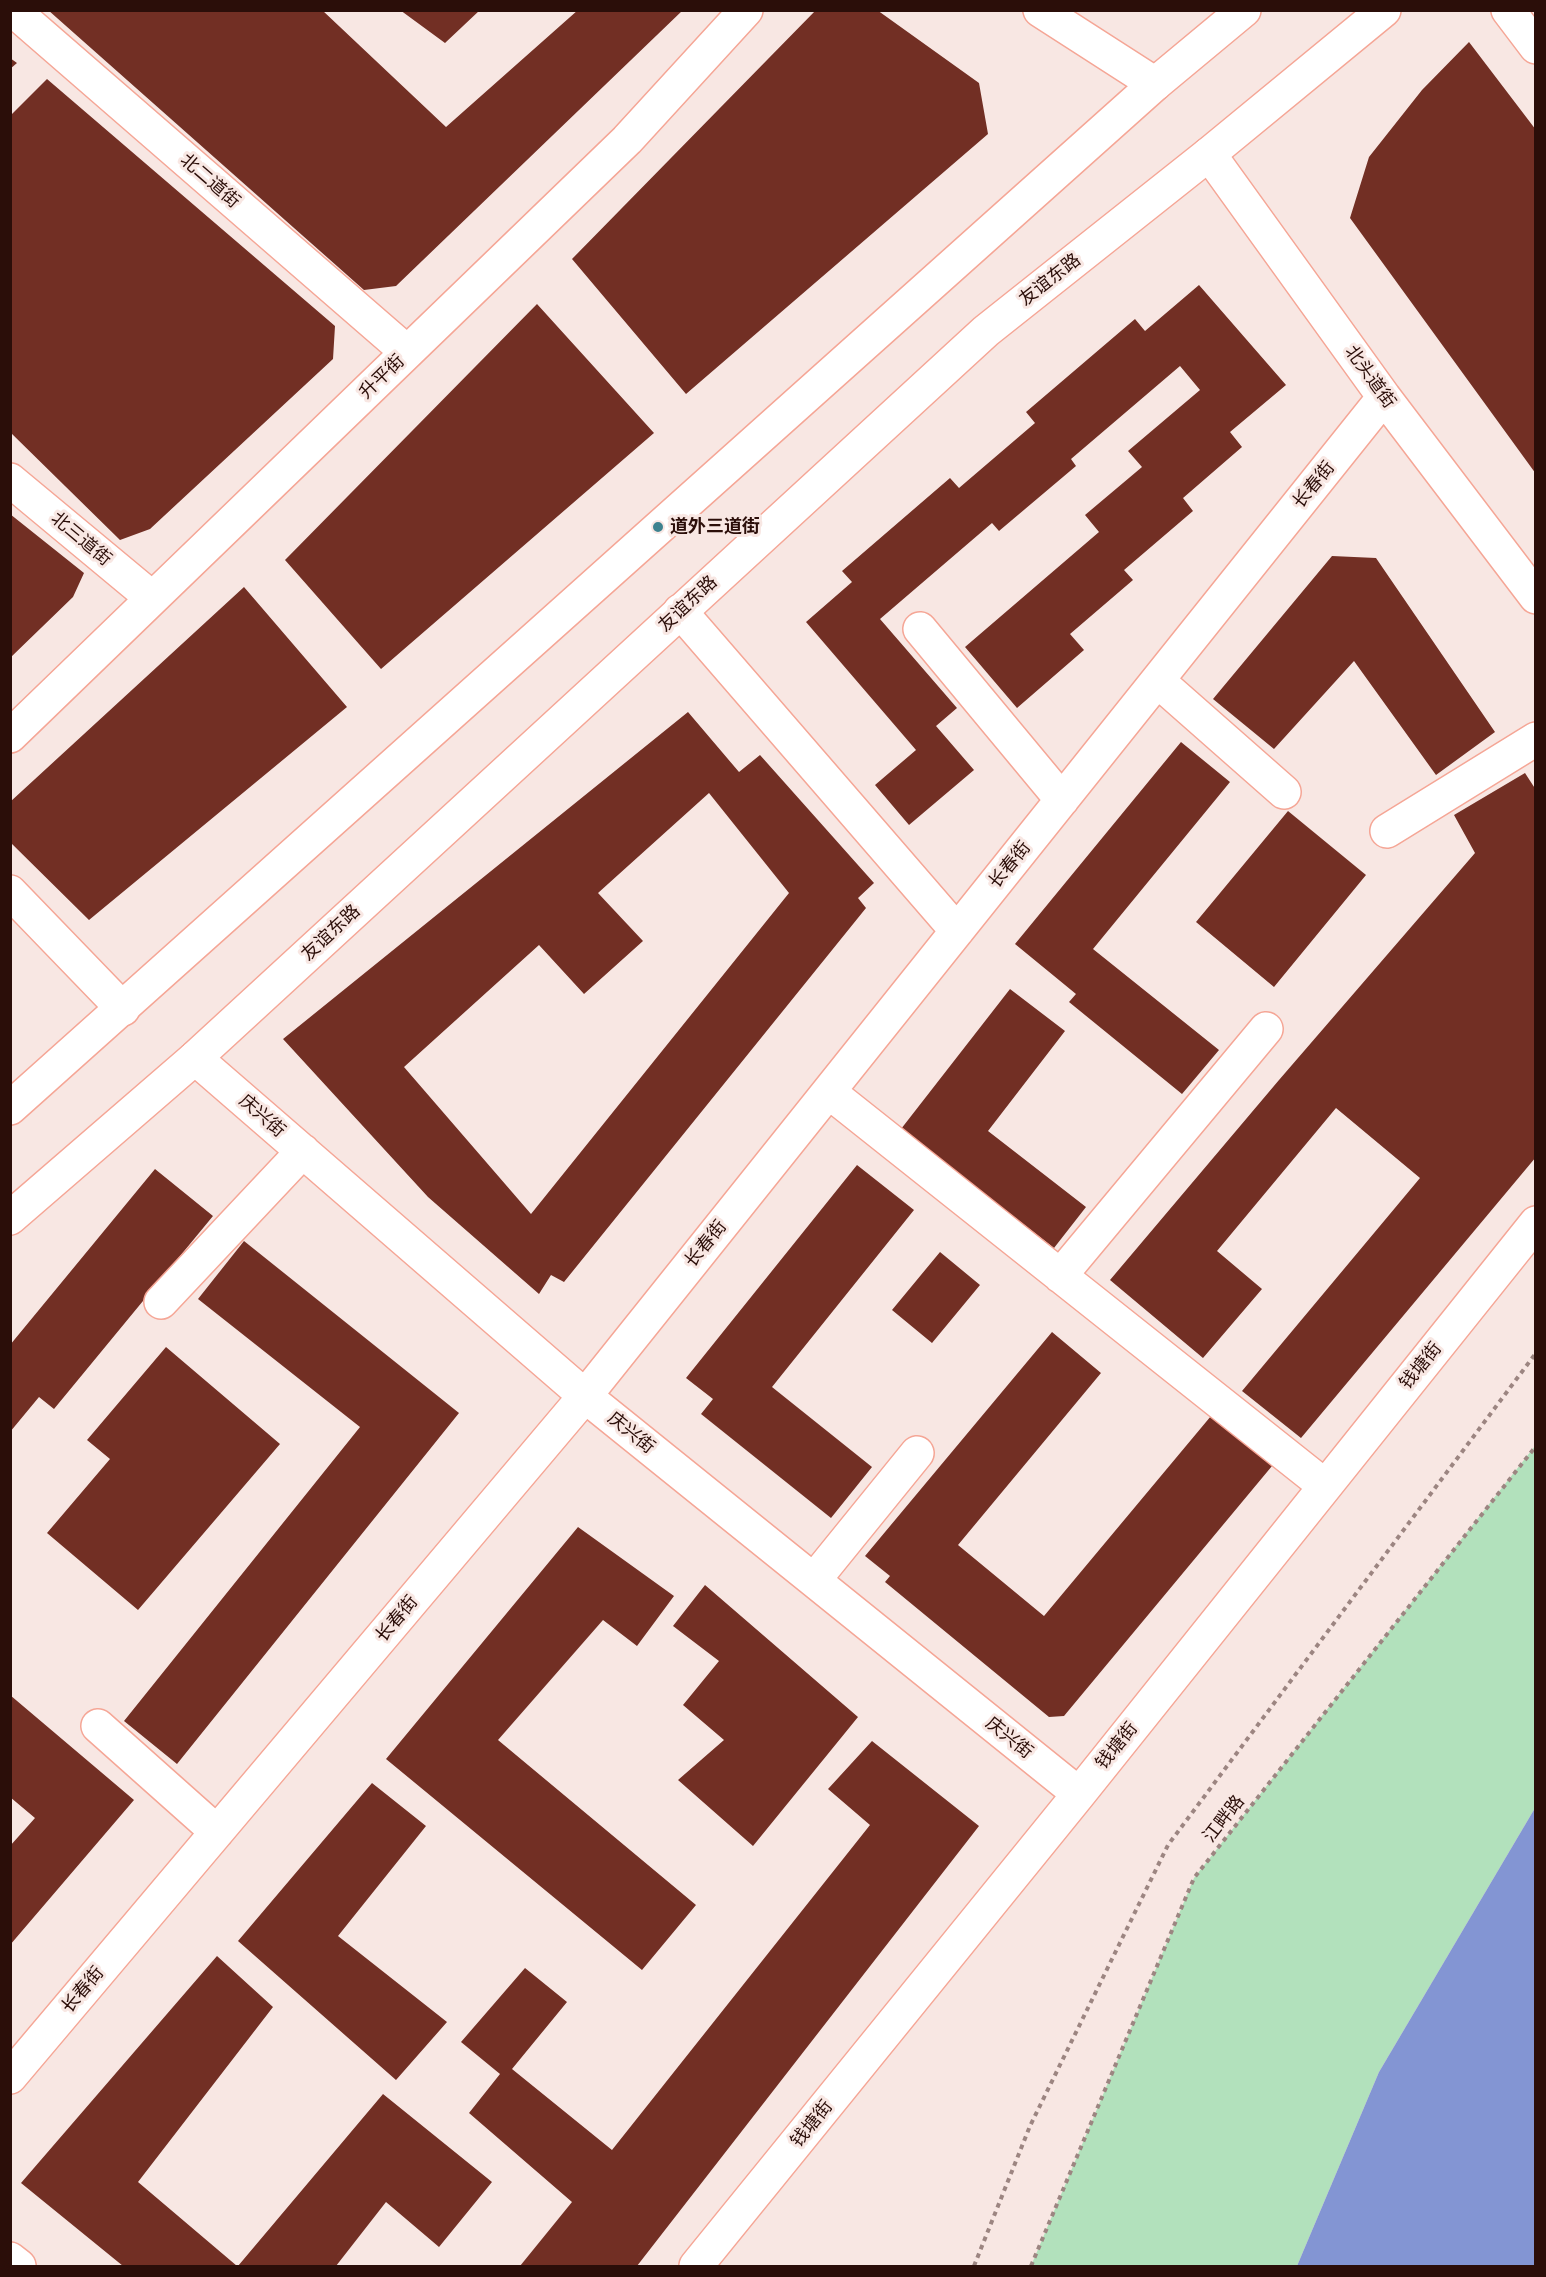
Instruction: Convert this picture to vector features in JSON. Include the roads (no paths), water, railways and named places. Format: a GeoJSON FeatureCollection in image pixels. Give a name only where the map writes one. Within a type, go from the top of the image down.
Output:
{"type":"FeatureCollection","features":[{"type":"Feature","properties":{"kind":"main road","name":"北二道街"},"geometry":{"type":"LineString","coordinates":[[13,10],[407,352]]}},
{"type":"Feature","properties":{"kind":"main road","name":"升平街"},"geometry":{"type":"LineString","coordinates":[[10,736],[627,140],[746,10]]}},
{"type":"Feature","properties":{"kind":"main road"},"geometry":{"type":"LineString","coordinates":[[1040,10],[1155,84]]}},
{"type":"Feature","properties":{"kind":"main road"},"geometry":{"type":"LineString","coordinates":[[10,1108],[1155,84],[1244,10]]}},
{"type":"Feature","properties":{"kind":"main road","name":"友谊东路"},"geometry":{"type":"LineString","coordinates":[[10,1218],[195,1058],[986,330],[1209,154],[1384,10]]}},
{"type":"Feature","properties":{"kind":"main road"},"geometry":{"type":"LineString","coordinates":[[1508,10],[1536,47]]}},
{"type":"Feature","properties":{"kind":"main road","name":"北头道街"},"geometry":{"type":"LineString","coordinates":[[1209,154],[1384,397],[1536,597]]}},
{"type":"Feature","properties":{"kind":"main road","name":"长春街"},"geometry":{"type":"LineString","coordinates":[[10,2077],[585,1396],[1384,397]]}},
{"type":"Feature","properties":{"kind":"main road","name":"北三道街"},"geometry":{"type":"LineString","coordinates":[[10,480],[152,598]]}},
{"type":"Feature","properties":{"kind":"main road"},"geometry":{"type":"LineString","coordinates":[[680,611],[957,931]]}},
{"type":"Feature","properties":{"kind":"main road"},"geometry":{"type":"LineString","coordinates":[[920,629],[1062,800]]}},
{"type":"Feature","properties":{"kind":"main road"},"geometry":{"type":"LineString","coordinates":[[1158,681],[1284,792]]}},
{"type":"Feature","properties":{"kind":"main road"},"geometry":{"type":"LineString","coordinates":[[1387,831],[1536,739]]}},
{"type":"Feature","properties":{"kind":"main road"},"geometry":{"type":"LineString","coordinates":[[10,892],[123,1009]]}},
{"type":"Feature","properties":{"kind":"main road"},"geometry":{"type":"LineString","coordinates":[[1060,1276],[1266,1029]]}},
{"type":"Feature","properties":{"kind":"main road","name":"庆兴街"},"geometry":{"type":"LineString","coordinates":[[195,1058],[585,1396],[1079,1794]]}},
{"type":"Feature","properties":{"kind":"main road"},"geometry":{"type":"LineString","coordinates":[[829,1092],[1325,1486]]}},
{"type":"Feature","properties":{"kind":"main road"},"geometry":{"type":"LineString","coordinates":[[161,1302],[303,1151]]}},
{"type":"Feature","properties":{"kind":"main road","name":"钱塘街"},"geometry":{"type":"LineString","coordinates":[[696,2266],[1079,1794],[1536,1223]]}},
{"type":"Feature","properties":{"kind":"main road"},"geometry":{"type":"LineString","coordinates":[[814,1580],[917,1453]]}},
{"type":"Feature","properties":{"kind":"main road"},"geometry":{"type":"LineString","coordinates":[[98,1726],[217,1832]]}},
{"type":"Feature","properties":{"kind":"main road"},"geometry":{"type":"LineString","coordinates":[[10,2259],[19,2266]]}},
{"type":"Feature","properties":{"kind":"water"},"geometry":{"type":"Polygon","coordinates":[[[1535,1808],[1535,2266],[1297,2266],[1379,2072],[1535,1808]]]}},
{"type":"Feature","properties":{"kind":"place","name":"道外三道街"},"geometry":{"type":"Point","coordinates":[658,527]}}]}
